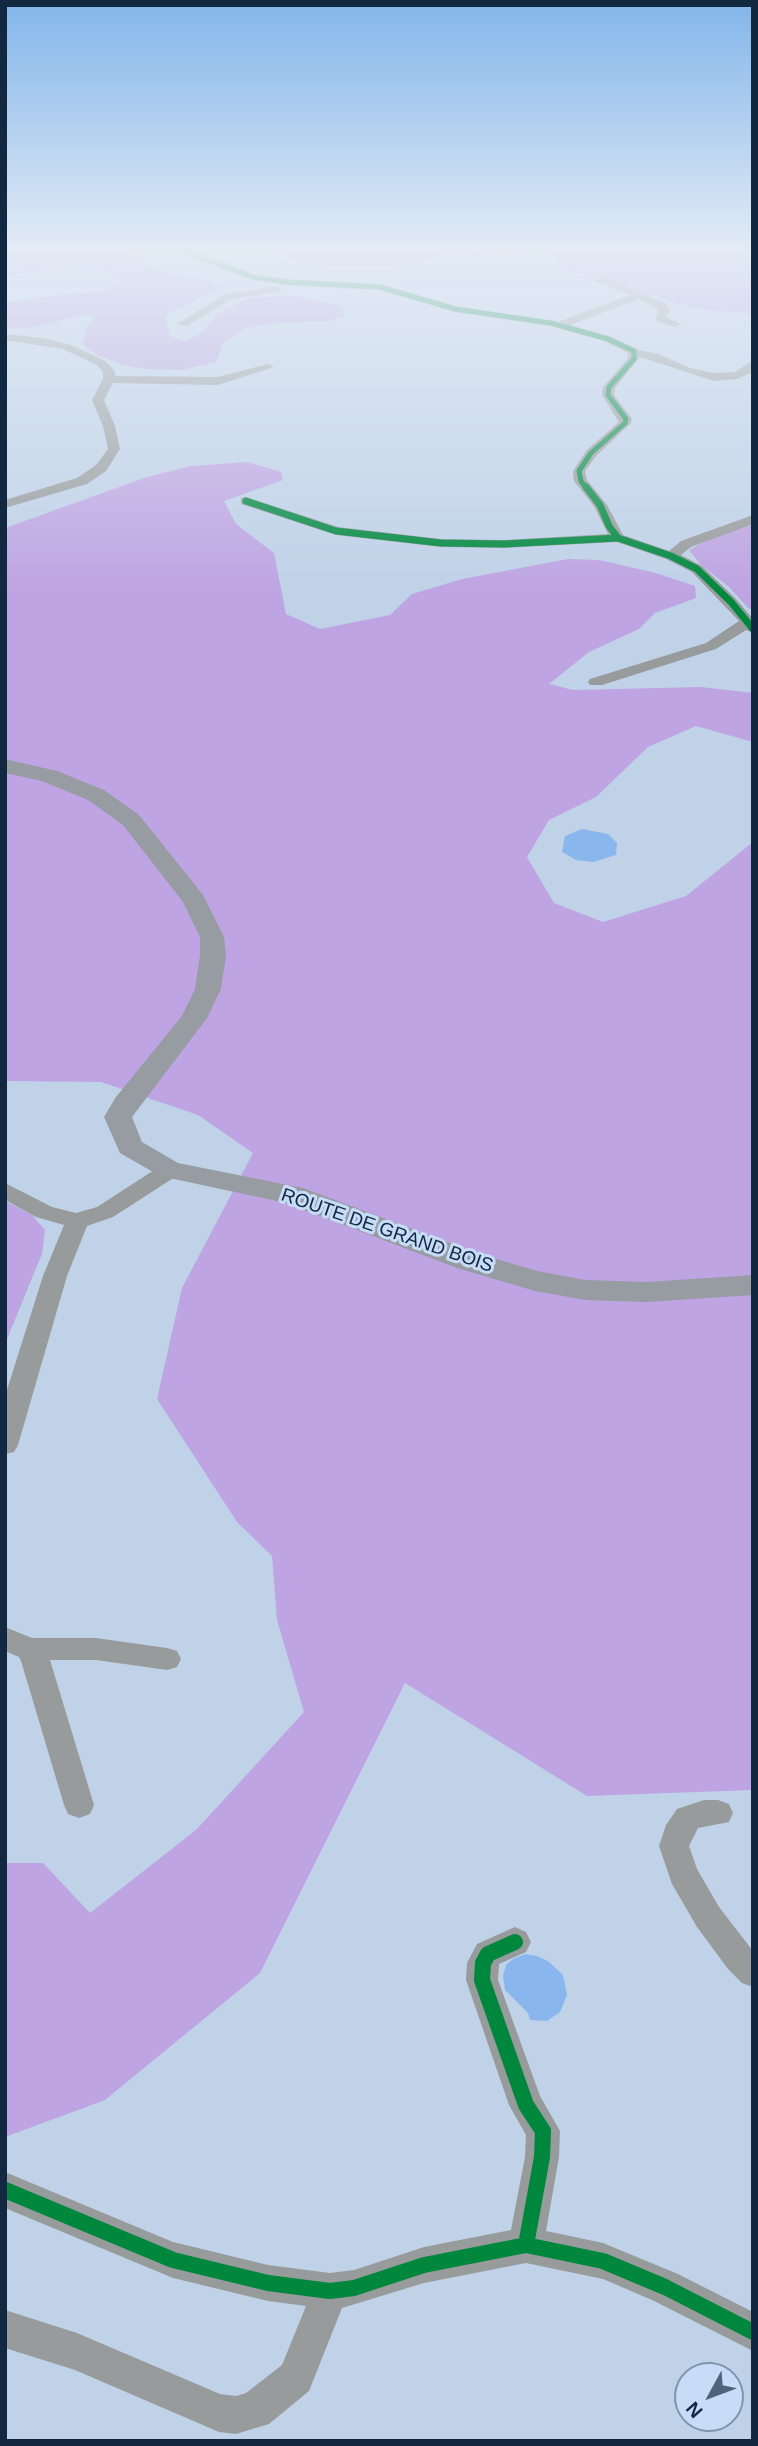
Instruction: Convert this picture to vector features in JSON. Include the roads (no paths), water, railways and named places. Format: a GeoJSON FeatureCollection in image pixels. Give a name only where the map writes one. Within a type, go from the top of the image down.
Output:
{"type":"FeatureCollection","features":[{"type":"Feature","properties":{"kind":"main road","name":"ROUTE DE GRAND BOIS"},"geometry":{"type":"LineString","coordinates":[[5,766],[49,776],[96,795],[131,820],[194,900],[212,937],[213,955],[208,989],[194,1018],[126,1103],[118,1117],[130,1147],[170,1170],[293,1195],[468,1261],[535,1281],[585,1290],[647,1292],[753,1285]]}},
{"type":"Feature","properties":{"kind":"street"},"geometry":{"type":"LineString","coordinates":[[5,504],[82,481],[100,468],[114,449],[109,426],[98,400],[109,379],[109,371],[101,363]]}},
{"type":"Feature","properties":{"kind":"street"},"geometry":{"type":"LineString","coordinates":[[618,538],[609,526],[600,505],[581,481],[579,471],[591,453],[625,424],[626,419],[608,395],[608,387],[632,363]]}},
{"type":"Feature","properties":{"kind":"street"},"geometry":{"type":"LineString","coordinates":[[672,363],[699,374],[753,378]]}},
{"type":"Feature","properties":{"kind":"street"},"geometry":{"type":"LineString","coordinates":[[737,375],[747,371],[753,363]]}},
{"type":"Feature","properties":{"kind":"street"},"geometry":{"type":"LineString","coordinates":[[109,379],[218,381],[268,367]]}},
{"type":"Feature","properties":{"kind":"street"},"geometry":{"type":"LineString","coordinates":[[246,501],[336,531],[441,543],[504,544],[618,538],[671,556],[710,579],[750,626],[710,646],[596,682]]}},
{"type":"Feature","properties":{"kind":"street"},"geometry":{"type":"LineString","coordinates":[[671,556],[686,544],[753,519]]}},
{"type":"Feature","properties":{"kind":"street"},"geometry":{"type":"LineString","coordinates":[[5,1190],[44,1212],[77,1221],[105,1212],[170,1170]]}},
{"type":"Feature","properties":{"kind":"street"},"geometry":{"type":"LineString","coordinates":[[5,1445],[51,1288],[77,1221]]}},
{"type":"Feature","properties":{"kind":"street"},"geometry":{"type":"LineString","coordinates":[[17,1643],[96,1649],[167,1659]]}},
{"type":"Feature","properties":{"kind":"street"},"geometry":{"type":"LineString","coordinates":[[17,1643],[43,1682],[79,1805]]}},
{"type":"Feature","properties":{"kind":"street"},"geometry":{"type":"LineString","coordinates":[[718,1813],[704,1813],[688,1818],[677,1834],[674,1846],[683,1874],[708,1917],[739,1959],[753,1972]]}},
{"type":"Feature","properties":{"kind":"street"},"geometry":{"type":"LineString","coordinates":[[515,1942],[488,1954],[483,1963],[482,1980],[526,2105],[543,2131],[542,2157],[526,2245]]}},
{"type":"Feature","properties":{"kind":"street"},"geometry":{"type":"LineString","coordinates":[[5,2190],[173,2260],[268,2283],[330,2291],[354,2288],[424,2266],[526,2245],[603,2260],[665,2287],[753,2332]]}},
{"type":"Feature","properties":{"kind":"street"},"geometry":{"type":"LineString","coordinates":[[5,2329],[77,2352],[219,2413],[236,2415],[255,2410],[296,2378],[330,2291]]}},
{"type":"Feature","properties":{"kind":"water"},"geometry":{"type":"Polygon","coordinates":[[[582,829],[608,834],[617,843],[616,855],[593,862],[576,860],[562,852],[565,836],[582,829]]]}},
{"type":"Feature","properties":{"kind":"water"},"geometry":{"type":"Polygon","coordinates":[[[525,1954],[548,1961],[563,1975],[567,1995],[560,2012],[547,2021],[530,2020],[528,2013],[505,1990],[503,1976],[506,1965],[525,1954]]]}}]}
